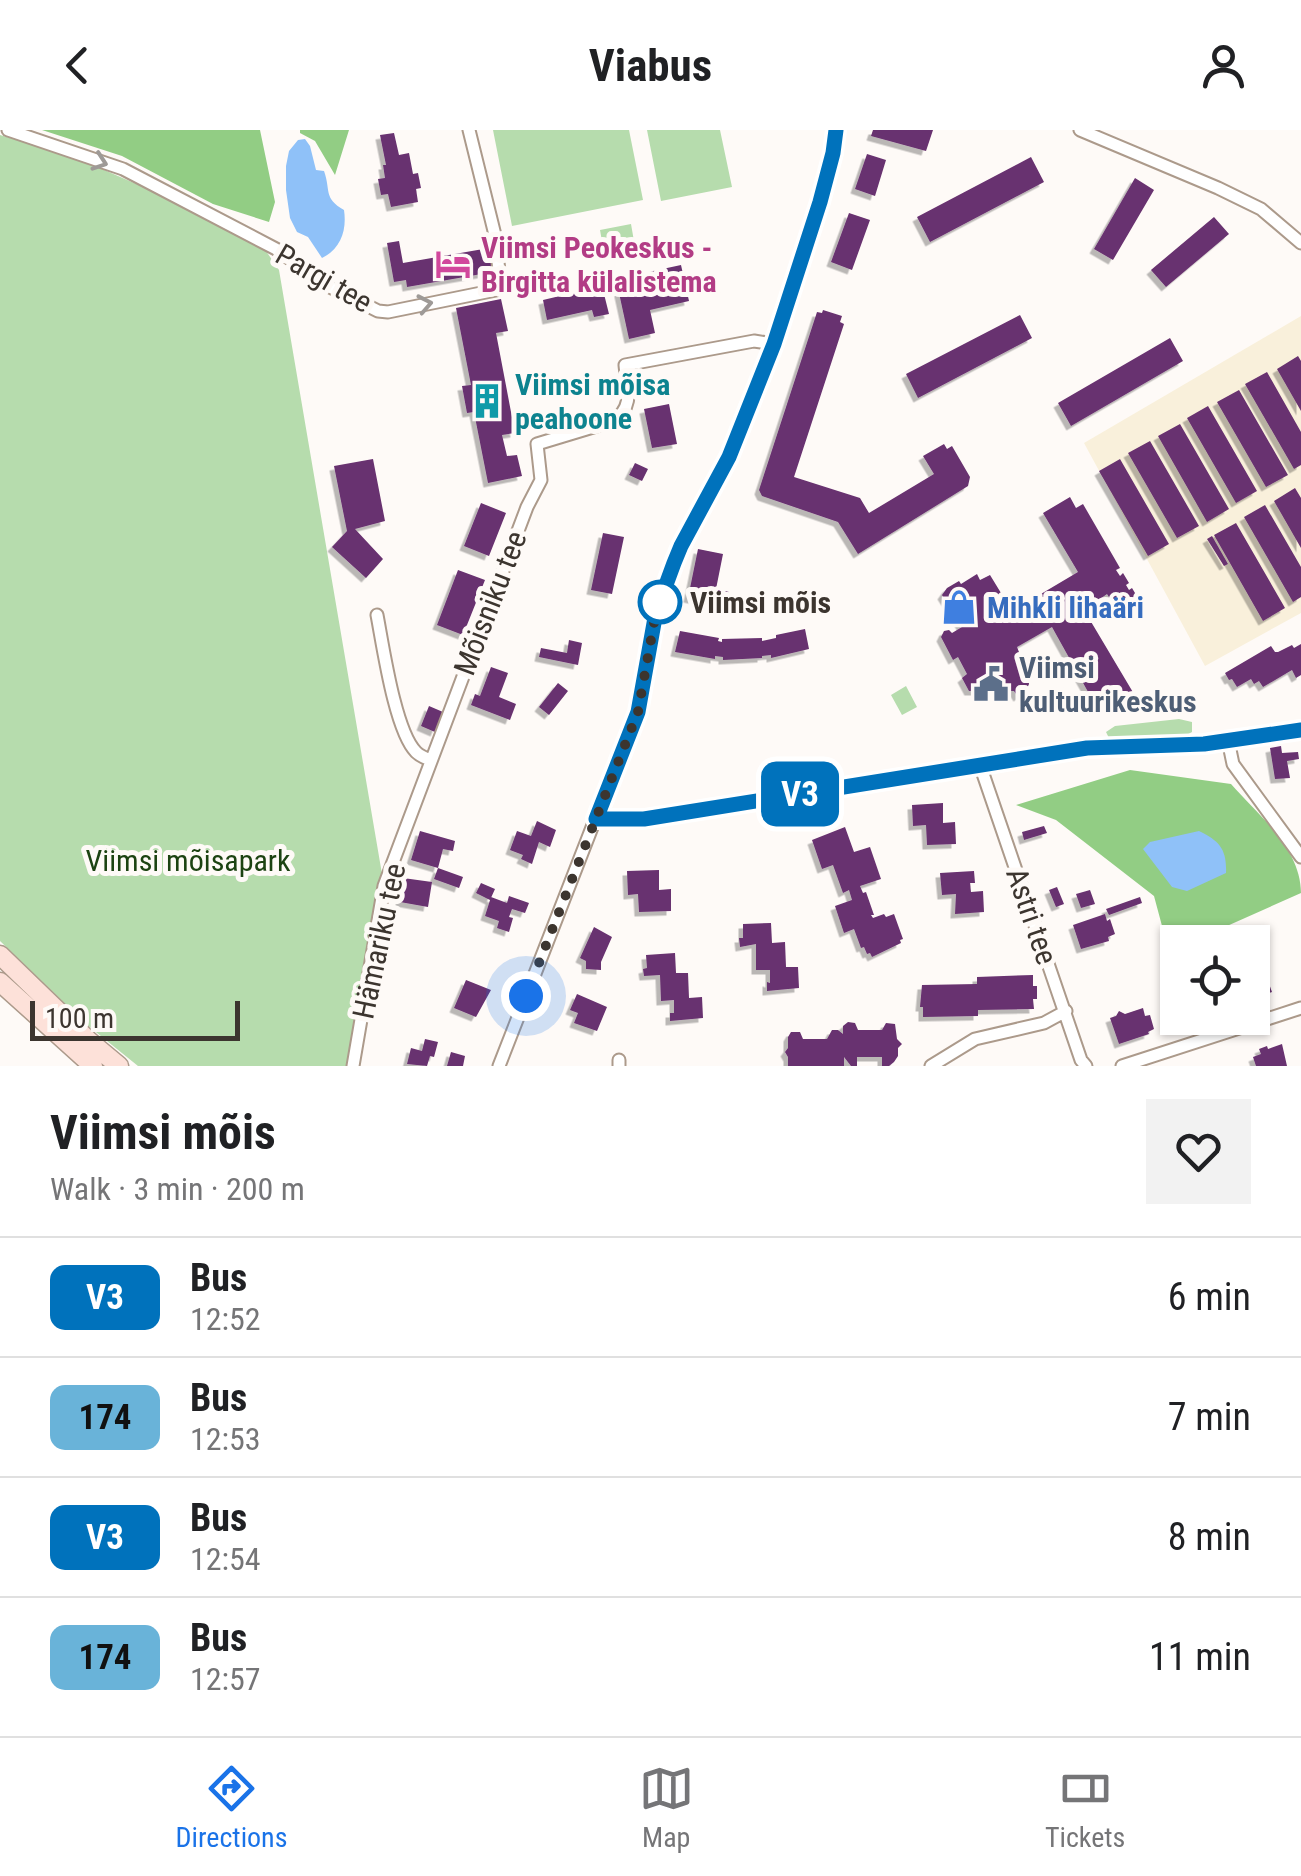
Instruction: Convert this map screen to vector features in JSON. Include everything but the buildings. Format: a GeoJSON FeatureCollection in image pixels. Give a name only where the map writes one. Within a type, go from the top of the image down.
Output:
{"type":"FeatureCollection","features":[{"type":"Feature","properties":{"kind":"street","name":"Pargi tee"},"geometry":{"type":"LineString","coordinates":[[8,130],[123,169],[276,250],[330,287],[378,311],[388,312],[501,289],[499,261],[469,130]]}},
{"type":"Feature","properties":{"kind":"street"},"geometry":{"type":"LineString","coordinates":[[498,1066],[638,712],[656,612],[674,563],[729,457],[774,344],[820,202],[836,130]]}},
{"type":"Feature","properties":{"kind":"street"},"geometry":{"type":"LineString","coordinates":[[1080,130],[1246,202],[1301,243]]}},
{"type":"Feature","properties":{"kind":"street","name":"Mõisniku tee"},"geometry":{"type":"LineString","coordinates":[[430,760],[527,507],[541,480],[537,444],[613,422],[621,416],[628,404],[625,365],[754,341],[774,344]]}},
{"type":"Feature","properties":{"kind":"street"},"geometry":{"type":"LineString","coordinates":[[377,615],[404,731],[416,752],[430,760]]}},
{"type":"Feature","properties":{"kind":"street"},"geometry":{"type":"LineString","coordinates":[[596,819],[644,819],[1087,748],[1204,744],[1301,730]]}},
{"type":"Feature","properties":{"kind":"street"},"geometry":{"type":"LineString","coordinates":[[1228,740],[1233,764],[1301,857]]}},
{"type":"Feature","properties":{"kind":"street","name":"Hämariku tee"},"geometry":{"type":"LineString","coordinates":[[353,1066],[384,886],[430,760]]}},
{"type":"Feature","properties":{"kind":"street","name":"Astri tee"},"geometry":{"type":"LineString","coordinates":[[980,765],[1086,1066]]}},
{"type":"Feature","properties":{"kind":"street"},"geometry":{"type":"LineString","coordinates":[[0,955],[119,1066]]}},
{"type":"Feature","properties":{"kind":"street"},"geometry":{"type":"LineString","coordinates":[[0,982],[93,1066]]}},
{"type":"Feature","properties":{"kind":"street"},"geometry":{"type":"LineString","coordinates":[[1122,1066],[1301,1008]]}},
{"type":"Feature","properties":{"kind":"street"},"geometry":{"type":"LineString","coordinates":[[931,1066],[974,1039],[1044,1023],[1066,1011]]}},
{"type":"Feature","properties":{"kind":"shaded area"},"geometry":{"type":"Polygon","coordinates":[[[1301,316],[1301,613],[1205,666],[1084,443],[1301,316]]]}},
{"type":"Feature","properties":{"kind":"green space"},"geometry":{"type":"Polygon","coordinates":[[[42,130],[260,130],[275,202],[269,222],[213,204],[122,156],[42,130]]]}},
{"type":"Feature","properties":{"kind":"green space"},"geometry":{"type":"Polygon","coordinates":[[[300,130],[349,130],[335,175],[315,141],[300,130]]]}},
{"type":"Feature","properties":{"kind":"green space"},"geometry":{"type":"Polygon","coordinates":[[[493,130],[629,130],[643,200],[512,226],[493,130]]]}},
{"type":"Feature","properties":{"kind":"green space"},"geometry":{"type":"Polygon","coordinates":[[[647,130],[720,130],[732,187],[661,201],[647,130]]]}},
{"type":"Feature","properties":{"kind":"green space","name":"Viimsi mõisapark"},"geometry":{"type":"Polygon","coordinates":[[[0,135],[72,156],[141,186],[266,251],[279,270],[382,874],[348,1066],[138,1066],[86,1024],[0,941],[0,135]]]}},
{"type":"Feature","properties":{"kind":"green space"},"geometry":{"type":"Polygon","coordinates":[[[631,224],[635,247],[604,253],[600,230],[631,224]]]}},
{"type":"Feature","properties":{"kind":"green space"},"geometry":{"type":"Polygon","coordinates":[[[906,686],[917,707],[902,715],[891,695],[906,686]]]}},
{"type":"Feature","properties":{"kind":"green space"},"geometry":{"type":"Polygon","coordinates":[[[1179,719],[1192,722],[1192,732],[1181,738],[1109,738],[1106,732],[1115,726],[1179,719]]]}},
{"type":"Feature","properties":{"kind":"green space"},"geometry":{"type":"Polygon","coordinates":[[[1130,770],[1231,784],[1286,847],[1294,861],[1301,893],[1229,925],[1162,925],[1154,896],[1056,820],[1016,805],[1130,770]]]}},
{"type":"Feature","properties":{"kind":"water"},"geometry":{"type":"Polygon","coordinates":[[[305,139],[316,170],[324,171],[330,197],[344,210],[341,238],[334,250],[322,258],[308,237],[297,232],[290,218],[286,190],[289,151],[298,140],[305,139]]]}},
{"type":"Feature","properties":{"kind":"water"},"geometry":{"type":"Polygon","coordinates":[[[1199,831],[1221,847],[1226,873],[1187,891],[1172,887],[1143,849],[1150,842],[1199,831]]]}},
{"type":"Feature","properties":{"kind":"bus line","name":"V3"},"geometry":{"type":"LineString","coordinates":[[836,130],[820,202],[774,344],[729,457],[674,563],[656,612],[638,712],[596,819],[644,819],[1087,748],[1204,744],[1301,730]]}},
{"type":"Feature","properties":{"kind":"place","name":"Viimsi Peokeskus - Birgitta külalistema"},"geometry":{"type":"Point","coordinates":[453,264]}},
{"type":"Feature","properties":{"kind":"place","name":"Viimsi mõisa peahoone"},"geometry":{"type":"Point","coordinates":[487,401]}},
{"type":"Feature","properties":{"kind":"place","name":"Viimsi mõis"},"geometry":{"type":"Point","coordinates":[660,602]}},
{"type":"Feature","properties":{"kind":"place","name":"Mihkli lihaäri"},"geometry":{"type":"Point","coordinates":[959,607]}},
{"type":"Feature","properties":{"kind":"place","name":"Viimsi kultuurikeskus"},"geometry":{"type":"Point","coordinates":[991,684]}},
{"type":"Feature","properties":{"kind":"route"},"geometry":{"type":"LineString","coordinates":[[526,996],[638,712],[660,602]]}}]}
